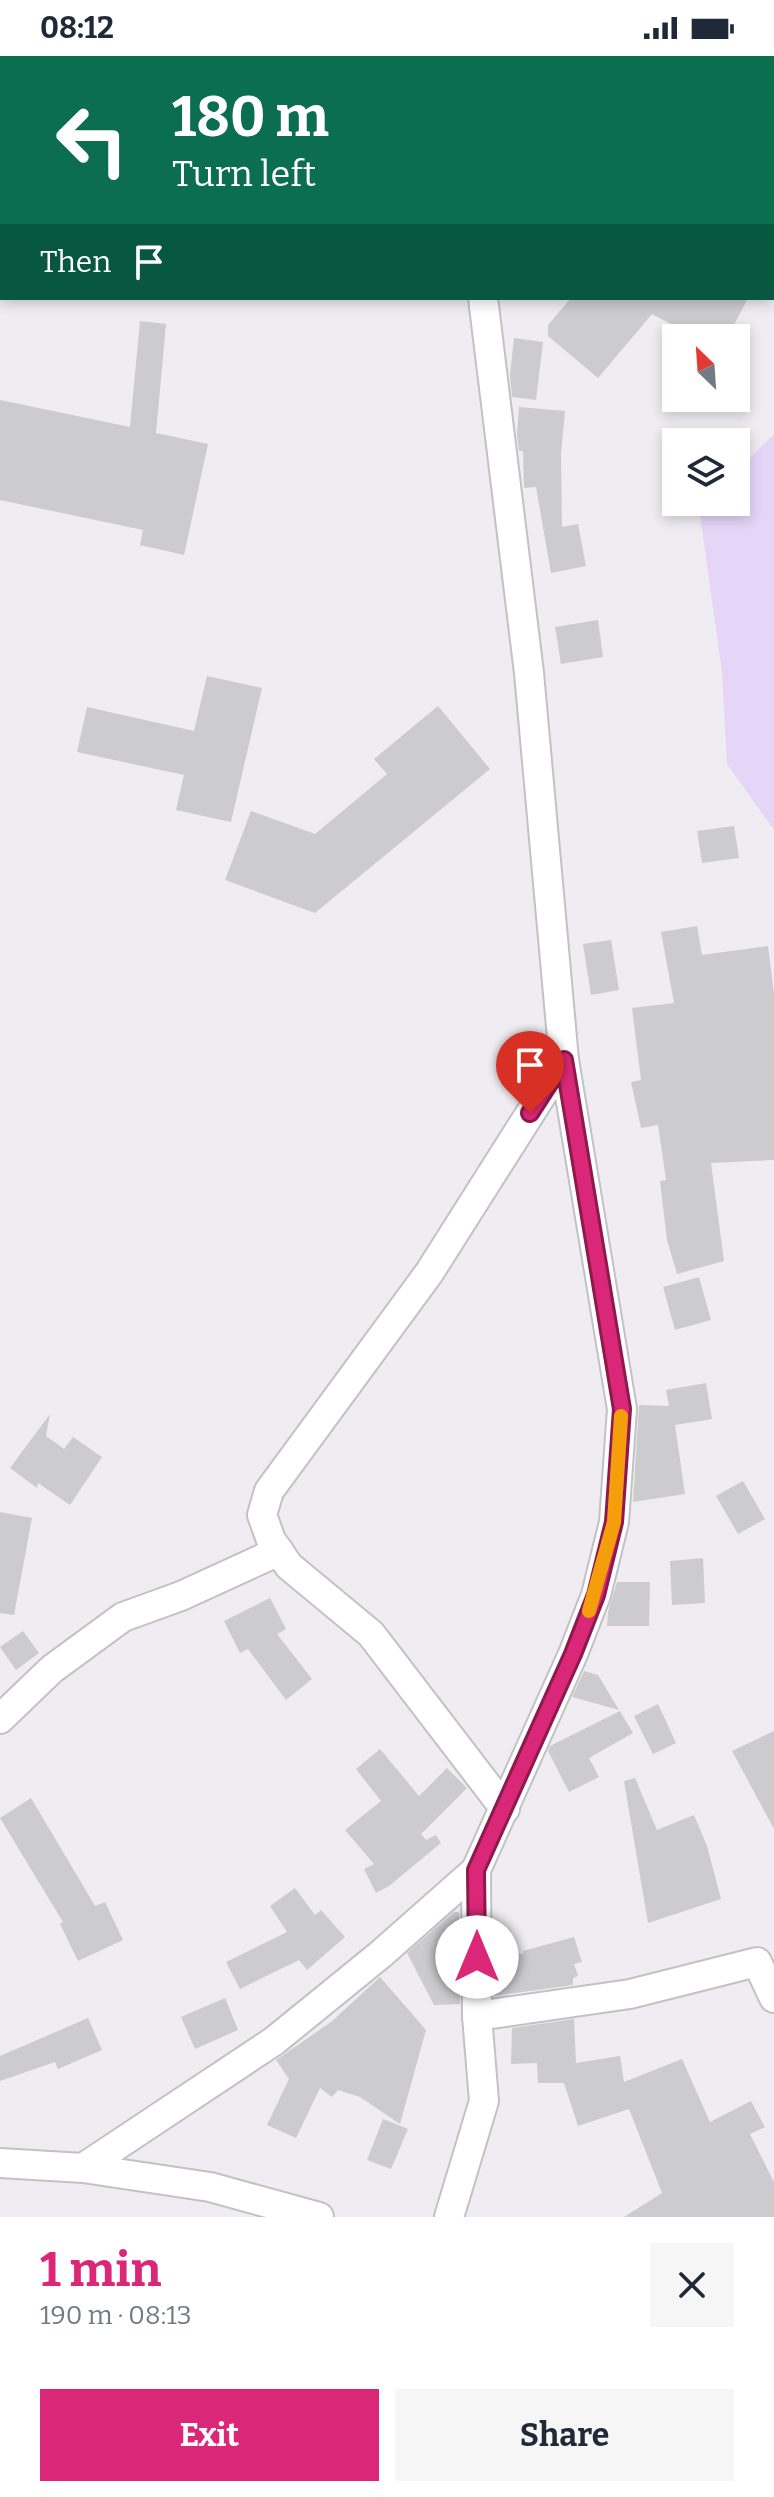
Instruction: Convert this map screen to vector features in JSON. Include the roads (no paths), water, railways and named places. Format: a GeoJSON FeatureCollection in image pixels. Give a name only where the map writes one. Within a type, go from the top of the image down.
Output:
{"type":"FeatureCollection","features":[{"type":"Feature","properties":{"kind":"street"},"geometry":{"type":"LineString","coordinates":[[83,2168],[274,2041],[381,1954],[476,1870],[573,1654],[596,1595],[614,1522],[622,1409],[564,1060],[529,673],[483,300]]}},
{"type":"Feature","properties":{"kind":"street"},"geometry":{"type":"LineString","coordinates":[[505,1809],[371,1634],[289,1566],[271,1540],[262,1515],[269,1491],[429,1273],[564,1060]]}},
{"type":"Feature","properties":{"kind":"street"},"geometry":{"type":"LineString","coordinates":[[0,1719],[52,1669],[123,1617],[181,1596],[279,1551]]}},
{"type":"Feature","properties":{"kind":"street"},"geometry":{"type":"LineString","coordinates":[[449,2217],[484,2101],[477,2016],[476,1870]]}},
{"type":"Feature","properties":{"kind":"street"},"geometry":{"type":"LineString","coordinates":[[477,2016],[630,1994],[765,1957],[774,1998]]}},
{"type":"Feature","properties":{"kind":"street"},"geometry":{"type":"LineString","coordinates":[[0,2163],[83,2168],[210,2187],[319,2217]]}}]}
